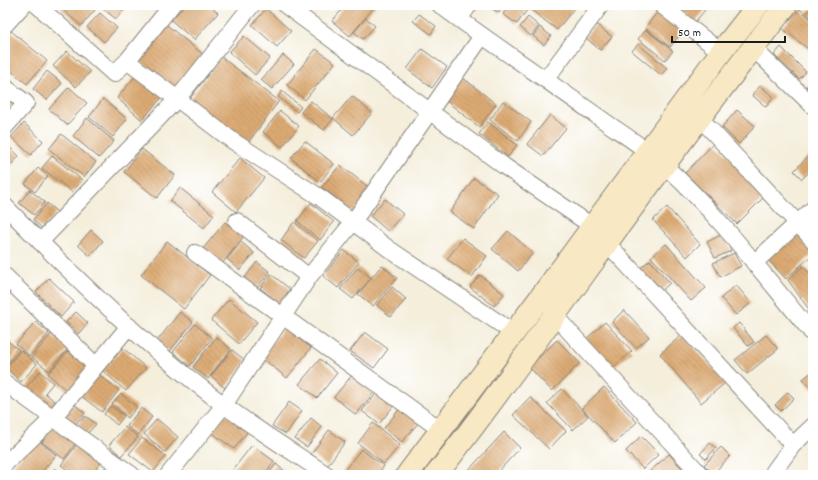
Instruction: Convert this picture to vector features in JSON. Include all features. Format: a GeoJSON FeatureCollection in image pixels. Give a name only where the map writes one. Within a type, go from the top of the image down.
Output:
{"type":"FeatureCollection","features":[{"type":"Feature","properties":{"kind":"main road"},"geometry":{"type":"LineString","coordinates":[[407,475],[514,333],[721,52],[758,5]]}},
{"type":"Feature","properties":{"kind":"main road"},"geometry":{"type":"LineString","coordinates":[[438,474],[607,243],[786,5]]}},
{"type":"Feature","properties":{"kind":"street"},"geometry":{"type":"LineString","coordinates":[[5,25],[23,5]]}},
{"type":"Feature","properties":{"kind":"street"},"geometry":{"type":"LineString","coordinates":[[37,5],[114,74],[128,61],[168,6]]}},
{"type":"Feature","properties":{"kind":"street"},"geometry":{"type":"LineString","coordinates":[[40,242],[178,98],[252,5]]}},
{"type":"Feature","properties":{"kind":"street"},"geometry":{"type":"LineString","coordinates":[[285,5],[509,169],[592,226]]}},
{"type":"Feature","properties":{"kind":"street"},"geometry":{"type":"LineString","coordinates":[[440,5],[482,36],[546,79],[665,166],[710,210],[813,334]]}},
{"type":"Feature","properties":{"kind":"street"},"geometry":{"type":"LineString","coordinates":[[459,19],[469,5]]}},
{"type":"Feature","properties":{"kind":"street"},"geometry":{"type":"LineString","coordinates":[[546,79],[601,5]]}},
{"type":"Feature","properties":{"kind":"street"},"geometry":{"type":"LineString","coordinates":[[660,5],[721,52]]}},
{"type":"Feature","properties":{"kind":"street"},"geometry":{"type":"LineString","coordinates":[[168,475],[224,405],[310,276],[353,222],[482,36]]}},
{"type":"Feature","properties":{"kind":"street"},"geometry":{"type":"LineString","coordinates":[[753,48],[813,106]]}},
{"type":"Feature","properties":{"kind":"street"},"geometry":{"type":"LineString","coordinates":[[128,61],[233,141],[321,198],[388,249],[514,333]]}},
{"type":"Feature","properties":{"kind":"street"},"geometry":{"type":"LineString","coordinates":[[5,87],[26,103],[5,127]]}},
{"type":"Feature","properties":{"kind":"street"},"geometry":{"type":"LineString","coordinates":[[700,118],[813,240]]}},
{"type":"Feature","properties":{"kind":"street"},"geometry":{"type":"LineString","coordinates":[[5,206],[40,242],[129,326],[224,405],[327,475]]}},
{"type":"Feature","properties":{"kind":"street"},"geometry":{"type":"LineString","coordinates":[[754,263],[813,209]]}},
{"type":"Feature","properties":{"kind":"street"},"geometry":{"type":"LineString","coordinates":[[236,221],[310,276]]}},
{"type":"Feature","properties":{"kind":"street"},"geometry":{"type":"LineString","coordinates":[[607,243],[792,445]]}},
{"type":"Feature","properties":{"kind":"street"},"geometry":{"type":"LineString","coordinates":[[195,253],[282,318],[441,430]]}},
{"type":"Feature","properties":{"kind":"street"},"geometry":{"type":"LineString","coordinates":[[5,276],[96,366]]}},
{"type":"Feature","properties":{"kind":"street"},"geometry":{"type":"LineString","coordinates":[[555,316],[700,475]]}},
{"type":"Feature","properties":{"kind":"street"},"geometry":{"type":"LineString","coordinates":[[5,464],[53,418],[129,326]]}},
{"type":"Feature","properties":{"kind":"street"},"geometry":{"type":"LineString","coordinates":[[5,383],[132,475]]}},
{"type":"Feature","properties":{"kind":"street"},"geometry":{"type":"LineString","coordinates":[[777,475],[774,471],[792,445],[813,426]]}},
{"type":"Feature","properties":{"kind":"building"},"geometry":{"type":"Polygon","coordinates":[[[63,5],[90,5],[95,10],[81,26],[61,8],[63,5]]]}},
{"type":"Feature","properties":{"kind":"building"},"geometry":{"type":"Polygon","coordinates":[[[99,5],[128,5],[116,19],[99,5]]]}},
{"type":"Feature","properties":{"kind":"building"},"geometry":{"type":"Polygon","coordinates":[[[185,5],[209,5],[218,13],[194,40],[171,20],[185,5]]]}},
{"type":"Feature","properties":{"kind":"building"},"geometry":{"type":"Polygon","coordinates":[[[346,5],[376,5],[350,36],[332,21],[346,5]]]}},
{"type":"Feature","properties":{"kind":"building"},"geometry":{"type":"Polygon","coordinates":[[[488,5],[504,5],[499,13],[488,5]]]}},
{"type":"Feature","properties":{"kind":"building"},"geometry":{"type":"Polygon","coordinates":[[[509,5],[530,6],[517,24],[503,14],[509,5]]]}},
{"type":"Feature","properties":{"kind":"building"},"geometry":{"type":"Polygon","coordinates":[[[533,5],[573,5],[575,7],[557,30],[530,9],[533,5]]]}},
{"type":"Feature","properties":{"kind":"building"},"geometry":{"type":"Polygon","coordinates":[[[686,5],[709,5],[695,22],[681,11],[686,5]]]}},
{"type":"Feature","properties":{"kind":"building"},"geometry":{"type":"Polygon","coordinates":[[[813,7],[813,20],[806,13],[813,7]]]}},
{"type":"Feature","properties":{"kind":"building"},"geometry":{"type":"Polygon","coordinates":[[[266,9],[291,31],[277,47],[252,25],[266,9]]]}},
{"type":"Feature","properties":{"kind":"building"},"geometry":{"type":"Polygon","coordinates":[[[800,9],[813,22],[813,53],[782,28],[800,9]]]}},
{"type":"Feature","properties":{"kind":"building"},"geometry":{"type":"Polygon","coordinates":[[[658,11],[683,31],[670,47],[645,28],[658,11]]]}},
{"type":"Feature","properties":{"kind":"building"},"geometry":{"type":"Polygon","coordinates":[[[100,13],[117,28],[104,42],[87,27],[100,13]]]}},
{"type":"Feature","properties":{"kind":"building"},"geometry":{"type":"Polygon","coordinates":[[[419,14],[436,26],[431,34],[413,21],[419,14]]]}},
{"type":"Feature","properties":{"kind":"building"},"geometry":{"type":"Polygon","coordinates":[[[528,17],[539,26],[531,36],[520,27],[528,17]]]}},
{"type":"Feature","properties":{"kind":"building"},"geometry":{"type":"Polygon","coordinates":[[[366,18],[375,26],[363,39],[354,32],[366,18]]]}},
{"type":"Feature","properties":{"kind":"building"},"geometry":{"type":"Polygon","coordinates":[[[163,22],[204,55],[176,90],[135,57],[163,22]]]}},
{"type":"Feature","properties":{"kind":"building"},"geometry":{"type":"Polygon","coordinates":[[[596,24],[612,37],[600,50],[585,37],[596,24]]]}},
{"type":"Feature","properties":{"kind":"building"},"geometry":{"type":"Polygon","coordinates":[[[540,27],[551,36],[544,45],[533,36],[540,27]]]}},
{"type":"Feature","properties":{"kind":"building"},"geometry":{"type":"Polygon","coordinates":[[[10,30],[47,61],[27,84],[5,66],[5,37],[10,30]]]}},
{"type":"Feature","properties":{"kind":"building"},"geometry":{"type":"Polygon","coordinates":[[[646,30],[673,51],[665,60],[638,39],[646,30]]]}},
{"type":"Feature","properties":{"kind":"building"},"geometry":{"type":"Polygon","coordinates":[[[244,36],[270,58],[255,75],[229,52],[244,36]]]}},
{"type":"Feature","properties":{"kind":"building"},"geometry":{"type":"Polygon","coordinates":[[[638,44],[667,68],[661,75],[632,51],[638,44]]]}},
{"type":"Feature","properties":{"kind":"building"},"geometry":{"type":"Polygon","coordinates":[[[781,47],[806,72],[799,79],[774,55],[781,47]]]}},
{"type":"Feature","properties":{"kind":"building"},"geometry":{"type":"Polygon","coordinates":[[[316,49],[335,63],[305,100],[287,85],[316,49]]]}},
{"type":"Feature","properties":{"kind":"building"},"geometry":{"type":"Polygon","coordinates":[[[422,49],[447,67],[432,88],[407,69],[422,49]]]}},
{"type":"Feature","properties":{"kind":"building"},"geometry":{"type":"Polygon","coordinates":[[[67,51],[90,72],[76,87],[53,66],[67,51]]]}},
{"type":"Feature","properties":{"kind":"building"},"geometry":{"type":"Polygon","coordinates":[[[283,55],[294,64],[272,89],[261,80],[283,55]]]}},
{"type":"Feature","properties":{"kind":"building"},"geometry":{"type":"Polygon","coordinates":[[[221,57],[279,101],[247,144],[189,100],[221,57]]]}},
{"type":"Feature","properties":{"kind":"building"},"geometry":{"type":"Polygon","coordinates":[[[47,71],[62,83],[47,100],[33,89],[47,71]]]}},
{"type":"Feature","properties":{"kind":"building"},"geometry":{"type":"Polygon","coordinates":[[[137,74],[163,96],[142,120],[117,98],[137,74]]]}},
{"type":"Feature","properties":{"kind":"building"},"geometry":{"type":"Polygon","coordinates":[[[462,77],[496,104],[479,127],[445,100],[462,77]]]}},
{"type":"Feature","properties":{"kind":"building"},"geometry":{"type":"Polygon","coordinates":[[[813,80],[813,96],[805,88],[813,80]]]}},
{"type":"Feature","properties":{"kind":"building"},"geometry":{"type":"Polygon","coordinates":[[[760,86],[774,97],[766,107],[752,95],[760,86]]]}},
{"type":"Feature","properties":{"kind":"building"},"geometry":{"type":"Polygon","coordinates":[[[69,87],[87,103],[67,125],[49,109],[69,87]]]}},
{"type":"Feature","properties":{"kind":"building"},"geometry":{"type":"Polygon","coordinates":[[[282,91],[301,107],[297,112],[278,97],[282,91]]]}},
{"type":"Feature","properties":{"kind":"building"},"geometry":{"type":"Polygon","coordinates":[[[5,96],[15,105],[5,116],[5,96]]]}},
{"type":"Feature","properties":{"kind":"building"},"geometry":{"type":"Polygon","coordinates":[[[352,96],[372,113],[353,135],[333,118],[352,96]]]}},
{"type":"Feature","properties":{"kind":"building"},"geometry":{"type":"Polygon","coordinates":[[[103,99],[127,119],[113,137],[89,117],[103,99]]]}},
{"type":"Feature","properties":{"kind":"building"},"geometry":{"type":"Polygon","coordinates":[[[311,101],[333,119],[324,130],[301,112],[311,101]]]}},
{"type":"Feature","properties":{"kind":"building"},"geometry":{"type":"Polygon","coordinates":[[[503,101],[531,122],[518,141],[490,120],[503,101]]]}},
{"type":"Feature","properties":{"kind":"building"},"geometry":{"type":"Polygon","coordinates":[[[737,110],[755,126],[739,144],[722,127],[737,110]]]}},
{"type":"Feature","properties":{"kind":"building"},"geometry":{"type":"Polygon","coordinates":[[[280,111],[299,126],[282,147],[263,132],[280,111]]]}},
{"type":"Feature","properties":{"kind":"building"},"geometry":{"type":"Polygon","coordinates":[[[550,115],[566,128],[543,156],[527,144],[550,115]]]}},
{"type":"Feature","properties":{"kind":"building"},"geometry":{"type":"Polygon","coordinates":[[[87,118],[114,141],[99,158],[73,136],[87,118]]]}},
{"type":"Feature","properties":{"kind":"building"},"geometry":{"type":"Polygon","coordinates":[[[488,122],[517,145],[508,157],[479,134],[488,122]]]}},
{"type":"Feature","properties":{"kind":"building"},"geometry":{"type":"Polygon","coordinates":[[[24,123],[43,141],[31,155],[11,137],[24,123]]]}},
{"type":"Feature","properties":{"kind":"building"},"geometry":{"type":"Polygon","coordinates":[[[61,134],[96,162],[84,177],[49,149],[61,134]]]}},
{"type":"Feature","properties":{"kind":"building"},"geometry":{"type":"Polygon","coordinates":[[[305,141],[334,164],[320,182],[291,158],[305,141]]]}},
{"type":"Feature","properties":{"kind":"building"},"geometry":{"type":"Polygon","coordinates":[[[715,142],[767,194],[737,224],[685,173],[715,142]]]}},
{"type":"Feature","properties":{"kind":"building"},"geometry":{"type":"Polygon","coordinates":[[[5,143],[19,156],[5,172],[5,143]]]}},
{"type":"Feature","properties":{"kind":"building"},"geometry":{"type":"Polygon","coordinates":[[[142,149],[175,175],[157,198],[124,172],[142,149]]]}},
{"type":"Feature","properties":{"kind":"building"},"geometry":{"type":"Polygon","coordinates":[[[813,151],[813,168],[802,179],[794,171],[813,151]]]}},
{"type":"Feature","properties":{"kind":"building"},"geometry":{"type":"Polygon","coordinates":[[[52,156],[82,180],[72,192],[42,168],[52,156]]]}},
{"type":"Feature","properties":{"kind":"building"},"geometry":{"type":"Polygon","coordinates":[[[240,158],[264,178],[236,212],[212,192],[240,158]]]}},
{"type":"Feature","properties":{"kind":"building"},"geometry":{"type":"Polygon","coordinates":[[[340,165],[372,190],[354,212],[322,187],[340,165]]]}},
{"type":"Feature","properties":{"kind":"building"},"geometry":{"type":"Polygon","coordinates":[[[38,168],[48,176],[35,192],[25,184],[38,168]]]}},
{"type":"Feature","properties":{"kind":"building"},"geometry":{"type":"Polygon","coordinates":[[[474,178],[498,194],[474,229],[450,212],[474,178]]]}},
{"type":"Feature","properties":{"kind":"building"},"geometry":{"type":"Polygon","coordinates":[[[180,188],[214,215],[204,228],[170,201],[180,188]]]}},
{"type":"Feature","properties":{"kind":"building"},"geometry":{"type":"Polygon","coordinates":[[[30,190],[45,202],[34,215],[19,203],[30,190]]]}},
{"type":"Feature","properties":{"kind":"building"},"geometry":{"type":"Polygon","coordinates":[[[385,199],[403,214],[388,231],[370,216],[385,199]]]}},
{"type":"Feature","properties":{"kind":"building"},"geometry":{"type":"Polygon","coordinates":[[[47,203],[57,212],[43,229],[33,220],[47,203]]]}},
{"type":"Feature","properties":{"kind":"building"},"geometry":{"type":"Polygon","coordinates":[[[311,203],[334,222],[320,240],[297,221],[311,203]]]}},
{"type":"Feature","properties":{"kind":"building"},"geometry":{"type":"Polygon","coordinates":[[[667,207],[700,244],[687,257],[653,220],[667,207]]]}},
{"type":"Feature","properties":{"kind":"building"},"geometry":{"type":"Polygon","coordinates":[[[225,222],[244,236],[221,265],[202,250],[225,222]]]}},
{"type":"Feature","properties":{"kind":"building"},"geometry":{"type":"Polygon","coordinates":[[[294,222],[318,241],[304,258],[281,240],[294,222]]]}},
{"type":"Feature","properties":{"kind":"building"},"geometry":{"type":"Polygon","coordinates":[[[798,229],[813,245],[813,254],[786,279],[767,258],[798,229]]]}},
{"type":"Feature","properties":{"kind":"building"},"geometry":{"type":"Polygon","coordinates":[[[91,230],[103,241],[90,256],[78,245],[91,230]]]}},
{"type":"Feature","properties":{"kind":"building"},"geometry":{"type":"Polygon","coordinates":[[[508,231],[533,253],[518,271],[492,249],[508,231]]]}},
{"type":"Feature","properties":{"kind":"building"},"geometry":{"type":"Polygon","coordinates":[[[723,234],[731,251],[715,258],[707,242],[723,234]]]}},
{"type":"Feature","properties":{"kind":"building"},"geometry":{"type":"Polygon","coordinates":[[[463,238],[487,256],[472,277],[447,259],[463,238]]]}},
{"type":"Feature","properties":{"kind":"building"},"geometry":{"type":"Polygon","coordinates":[[[167,241],[210,275],[184,309],[141,275],[167,241]]]}},
{"type":"Feature","properties":{"kind":"building"},"geometry":{"type":"Polygon","coordinates":[[[241,242],[254,253],[240,270],[227,259],[241,242]]]}},
{"type":"Feature","properties":{"kind":"building"},"geometry":{"type":"Polygon","coordinates":[[[666,244],[706,288],[691,301],[651,257],[666,244]]]}},
{"type":"Feature","properties":{"kind":"building"},"geometry":{"type":"Polygon","coordinates":[[[344,250],[359,262],[338,288],[323,276],[344,250]]]}},
{"type":"Feature","properties":{"kind":"building"},"geometry":{"type":"Polygon","coordinates":[[[734,253],[741,266],[720,277],[713,263],[734,253]]]}},
{"type":"Feature","properties":{"kind":"building"},"geometry":{"type":"Polygon","coordinates":[[[650,260],[670,283],[658,294],[637,271],[650,260]]]}},
{"type":"Feature","properties":{"kind":"building"},"geometry":{"type":"Polygon","coordinates":[[[257,262],[270,272],[255,290],[243,280],[257,262]]]}},
{"type":"Feature","properties":{"kind":"building"},"geometry":{"type":"Polygon","coordinates":[[[382,265],[397,278],[373,306],[358,294],[382,265]]]}},
{"type":"Feature","properties":{"kind":"building"},"geometry":{"type":"Polygon","coordinates":[[[803,266],[813,277],[813,315],[788,280],[803,266]]]}},
{"type":"Feature","properties":{"kind":"building"},"geometry":{"type":"Polygon","coordinates":[[[358,267],[371,278],[353,299],[340,289],[358,267]]]}},
{"type":"Feature","properties":{"kind":"building"},"geometry":{"type":"Polygon","coordinates":[[[271,274],[290,289],[279,303],[260,288],[271,274]]]}},
{"type":"Feature","properties":{"kind":"building"},"geometry":{"type":"Polygon","coordinates":[[[480,275],[504,294],[494,306],[470,287],[480,275]]]}},
{"type":"Feature","properties":{"kind":"building"},"geometry":{"type":"Polygon","coordinates":[[[49,278],[74,302],[61,317],[36,292],[49,278]]]}},
{"type":"Feature","properties":{"kind":"building"},"geometry":{"type":"Polygon","coordinates":[[[736,285],[751,303],[736,315],[721,298],[736,285]]]}},
{"type":"Feature","properties":{"kind":"building"},"geometry":{"type":"Polygon","coordinates":[[[392,287],[406,299],[391,317],[377,305],[392,287]]]}},
{"type":"Feature","properties":{"kind":"building"},"geometry":{"type":"Polygon","coordinates":[[[229,299],[257,322],[239,344],[211,320],[229,299]]]}},
{"type":"Feature","properties":{"kind":"building"},"geometry":{"type":"Polygon","coordinates":[[[624,310],[649,337],[636,348],[612,322],[624,310]]]}},
{"type":"Feature","properties":{"kind":"building"},"geometry":{"type":"Polygon","coordinates":[[[76,312],[88,323],[78,334],[66,322],[76,312]]]}},
{"type":"Feature","properties":{"kind":"building"},"geometry":{"type":"Polygon","coordinates":[[[180,312],[193,322],[170,351],[157,341],[180,312]]]}},
{"type":"Feature","properties":{"kind":"building"},"geometry":{"type":"Polygon","coordinates":[[[36,322],[49,333],[30,356],[16,344],[36,322]]]}},
{"type":"Feature","properties":{"kind":"building"},"geometry":{"type":"Polygon","coordinates":[[[605,322],[632,351],[612,369],[585,340],[605,322]]]}},
{"type":"Feature","properties":{"kind":"building"},"geometry":{"type":"Polygon","coordinates":[[[739,323],[754,342],[748,346],[733,328],[739,323]]]}},
{"type":"Feature","properties":{"kind":"building"},"geometry":{"type":"Polygon","coordinates":[[[195,324],[212,338],[190,366],[173,352],[195,324]]]}},
{"type":"Feature","properties":{"kind":"building"},"geometry":{"type":"Polygon","coordinates":[[[285,327],[311,348],[287,378],[261,357],[285,327]]]}},
{"type":"Feature","properties":{"kind":"building"},"geometry":{"type":"Polygon","coordinates":[[[365,332],[388,349],[374,368],[350,351],[365,332]]]}},
{"type":"Feature","properties":{"kind":"building"},"geometry":{"type":"Polygon","coordinates":[[[51,334],[68,349],[49,371],[32,357],[51,334]]]}},
{"type":"Feature","properties":{"kind":"building"},"geometry":{"type":"Polygon","coordinates":[[[683,334],[725,383],[701,403],[660,354],[683,334]]]}},
{"type":"Feature","properties":{"kind":"building"},"geometry":{"type":"Polygon","coordinates":[[[766,335],[778,349],[747,374],[735,360],[766,335]]]}},
{"type":"Feature","properties":{"kind":"building"},"geometry":{"type":"Polygon","coordinates":[[[5,337],[9,341],[5,345],[5,337]]]}},
{"type":"Feature","properties":{"kind":"building"},"geometry":{"type":"Polygon","coordinates":[[[216,337],[231,349],[208,379],[193,367],[216,337]]]}},
{"type":"Feature","properties":{"kind":"building"},"geometry":{"type":"Polygon","coordinates":[[[557,340],[580,363],[552,391],[529,367],[557,340]]]}},
{"type":"Feature","properties":{"kind":"building"},"geometry":{"type":"Polygon","coordinates":[[[9,342],[19,350],[5,367],[5,347],[9,342]]]}},
{"type":"Feature","properties":{"kind":"building"},"geometry":{"type":"Polygon","coordinates":[[[123,348],[146,368],[126,391],[103,371],[123,348]]]}},
{"type":"Feature","properties":{"kind":"building"},"geometry":{"type":"Polygon","coordinates":[[[21,350],[37,364],[21,382],[6,368],[21,350]]]}},
{"type":"Feature","properties":{"kind":"building"},"geometry":{"type":"Polygon","coordinates":[[[232,350],[246,361],[225,388],[211,376],[232,350]]]}},
{"type":"Feature","properties":{"kind":"building"},"geometry":{"type":"Polygon","coordinates":[[[68,351],[89,368],[68,392],[48,374],[68,351]]]}},
{"type":"Feature","properties":{"kind":"building"},"geometry":{"type":"Polygon","coordinates":[[[320,359],[337,373],[317,398],[299,384],[320,359]]]}},
{"type":"Feature","properties":{"kind":"building"},"geometry":{"type":"Polygon","coordinates":[[[40,371],[53,383],[45,393],[59,405],[53,413],[25,389],[40,371]]]}},
{"type":"Feature","properties":{"kind":"building"},"geometry":{"type":"Polygon","coordinates":[[[813,371],[813,390],[803,379],[813,371]]]}},
{"type":"Feature","properties":{"kind":"building"},"geometry":{"type":"Polygon","coordinates":[[[98,374],[119,390],[102,412],[81,396],[98,374]]]}},
{"type":"Feature","properties":{"kind":"building"},"geometry":{"type":"Polygon","coordinates":[[[353,374],[374,392],[356,415],[334,397],[353,374]]]}},
{"type":"Feature","properties":{"kind":"building"},"geometry":{"type":"Polygon","coordinates":[[[604,387],[637,422],[615,443],[582,408],[604,387]]]}},
{"type":"Feature","properties":{"kind":"building"},"geometry":{"type":"Polygon","coordinates":[[[562,389],[588,416],[573,430],[547,403],[562,389]]]}},
{"type":"Feature","properties":{"kind":"building"},"geometry":{"type":"Polygon","coordinates":[[[378,391],[395,404],[379,424],[362,411],[378,391]]]}},
{"type":"Feature","properties":{"kind":"building"},"geometry":{"type":"Polygon","coordinates":[[[788,392],[794,398],[781,411],[775,405],[788,392]]]}},
{"type":"Feature","properties":{"kind":"building"},"geometry":{"type":"Polygon","coordinates":[[[121,394],[137,407],[128,418],[112,404],[121,394]]]}},
{"type":"Feature","properties":{"kind":"building"},"geometry":{"type":"Polygon","coordinates":[[[530,397],[566,431],[549,449],[513,415],[530,397]]]}},
{"type":"Feature","properties":{"kind":"building"},"geometry":{"type":"Polygon","coordinates":[[[289,402],[302,411],[286,434],[272,426],[289,402]]]}},
{"type":"Feature","properties":{"kind":"building"},"geometry":{"type":"Polygon","coordinates":[[[74,404],[85,413],[74,426],[64,416],[74,404]]]}},
{"type":"Feature","properties":{"kind":"building"},"geometry":{"type":"Polygon","coordinates":[[[111,406],[124,416],[117,425],[104,414],[111,406]]]}},
{"type":"Feature","properties":{"kind":"building"},"geometry":{"type":"Polygon","coordinates":[[[402,406],[420,421],[402,442],[384,428],[402,406]]]}},
{"type":"Feature","properties":{"kind":"building"},"geometry":{"type":"Polygon","coordinates":[[[141,408],[152,417],[138,435],[127,426],[141,408]]]}},
{"type":"Feature","properties":{"kind":"building"},"geometry":{"type":"Polygon","coordinates":[[[225,414],[248,431],[234,449],[211,432],[225,414]]]}},
{"type":"Feature","properties":{"kind":"building"},"geometry":{"type":"Polygon","coordinates":[[[85,416],[96,424],[87,434],[77,427],[85,416]]]}},
{"type":"Feature","properties":{"kind":"building"},"geometry":{"type":"Polygon","coordinates":[[[311,418],[322,427],[307,447],[295,439],[311,418]]]}},
{"type":"Feature","properties":{"kind":"building"},"geometry":{"type":"Polygon","coordinates":[[[157,419],[178,437],[165,452],[144,434],[157,419]]]}},
{"type":"Feature","properties":{"kind":"building"},"geometry":{"type":"Polygon","coordinates":[[[373,423],[400,445],[384,464],[358,443],[373,423]]]}},
{"type":"Feature","properties":{"kind":"building"},"geometry":{"type":"Polygon","coordinates":[[[54,426],[76,443],[64,459],[42,442],[54,426]]]}},
{"type":"Feature","properties":{"kind":"building"},"geometry":{"type":"Polygon","coordinates":[[[125,427],[138,437],[121,456],[109,445],[125,427]]]}},
{"type":"Feature","properties":{"kind":"building"},"geometry":{"type":"Polygon","coordinates":[[[329,430],[345,442],[327,466],[311,454],[329,430]]]}},
{"type":"Feature","properties":{"kind":"building"},"geometry":{"type":"Polygon","coordinates":[[[504,432],[520,448],[495,475],[464,475],[504,432]]]}},
{"type":"Feature","properties":{"kind":"building"},"geometry":{"type":"Polygon","coordinates":[[[641,436],[659,454],[643,469],[626,451],[641,436]]]}},
{"type":"Feature","properties":{"kind":"building"},"geometry":{"type":"Polygon","coordinates":[[[36,438],[56,455],[39,475],[12,475],[8,472],[36,438]]]}},
{"type":"Feature","properties":{"kind":"building"},"geometry":{"type":"Polygon","coordinates":[[[142,438],[166,456],[153,472],[129,454],[142,438]]]}},
{"type":"Feature","properties":{"kind":"building"},"geometry":{"type":"Polygon","coordinates":[[[79,442],[103,460],[91,475],[74,475],[61,465],[79,442]]]}},
{"type":"Feature","properties":{"kind":"building"},"geometry":{"type":"Polygon","coordinates":[[[710,443],[716,448],[706,459],[700,454],[710,443]]]}},
{"type":"Feature","properties":{"kind":"building"},"geometry":{"type":"Polygon","coordinates":[[[252,445],[274,461],[264,475],[229,475],[252,445]]]}},
{"type":"Feature","properties":{"kind":"building"},"geometry":{"type":"Polygon","coordinates":[[[721,447],[730,456],[713,474],[704,465],[721,447]]]}},
{"type":"Feature","properties":{"kind":"building"},"geometry":{"type":"Polygon","coordinates":[[[361,449],[384,466],[377,475],[347,475],[343,472],[361,449]]]}},
{"type":"Feature","properties":{"kind":"building"},"geometry":{"type":"Polygon","coordinates":[[[669,454],[688,475],[646,475],[669,454]]]}},
{"type":"Feature","properties":{"kind":"building"},"geometry":{"type":"Polygon","coordinates":[[[276,464],[289,475],[267,475],[276,464]]]}},
{"type":"Feature","properties":{"kind":"building"},"geometry":{"type":"Polygon","coordinates":[[[106,466],[118,475],[100,475],[106,466]]]}},
{"type":"Feature","properties":{"kind":"building"},"geometry":{"type":"Polygon","coordinates":[[[55,468],[63,475],[50,475],[55,468]]]}}]}
